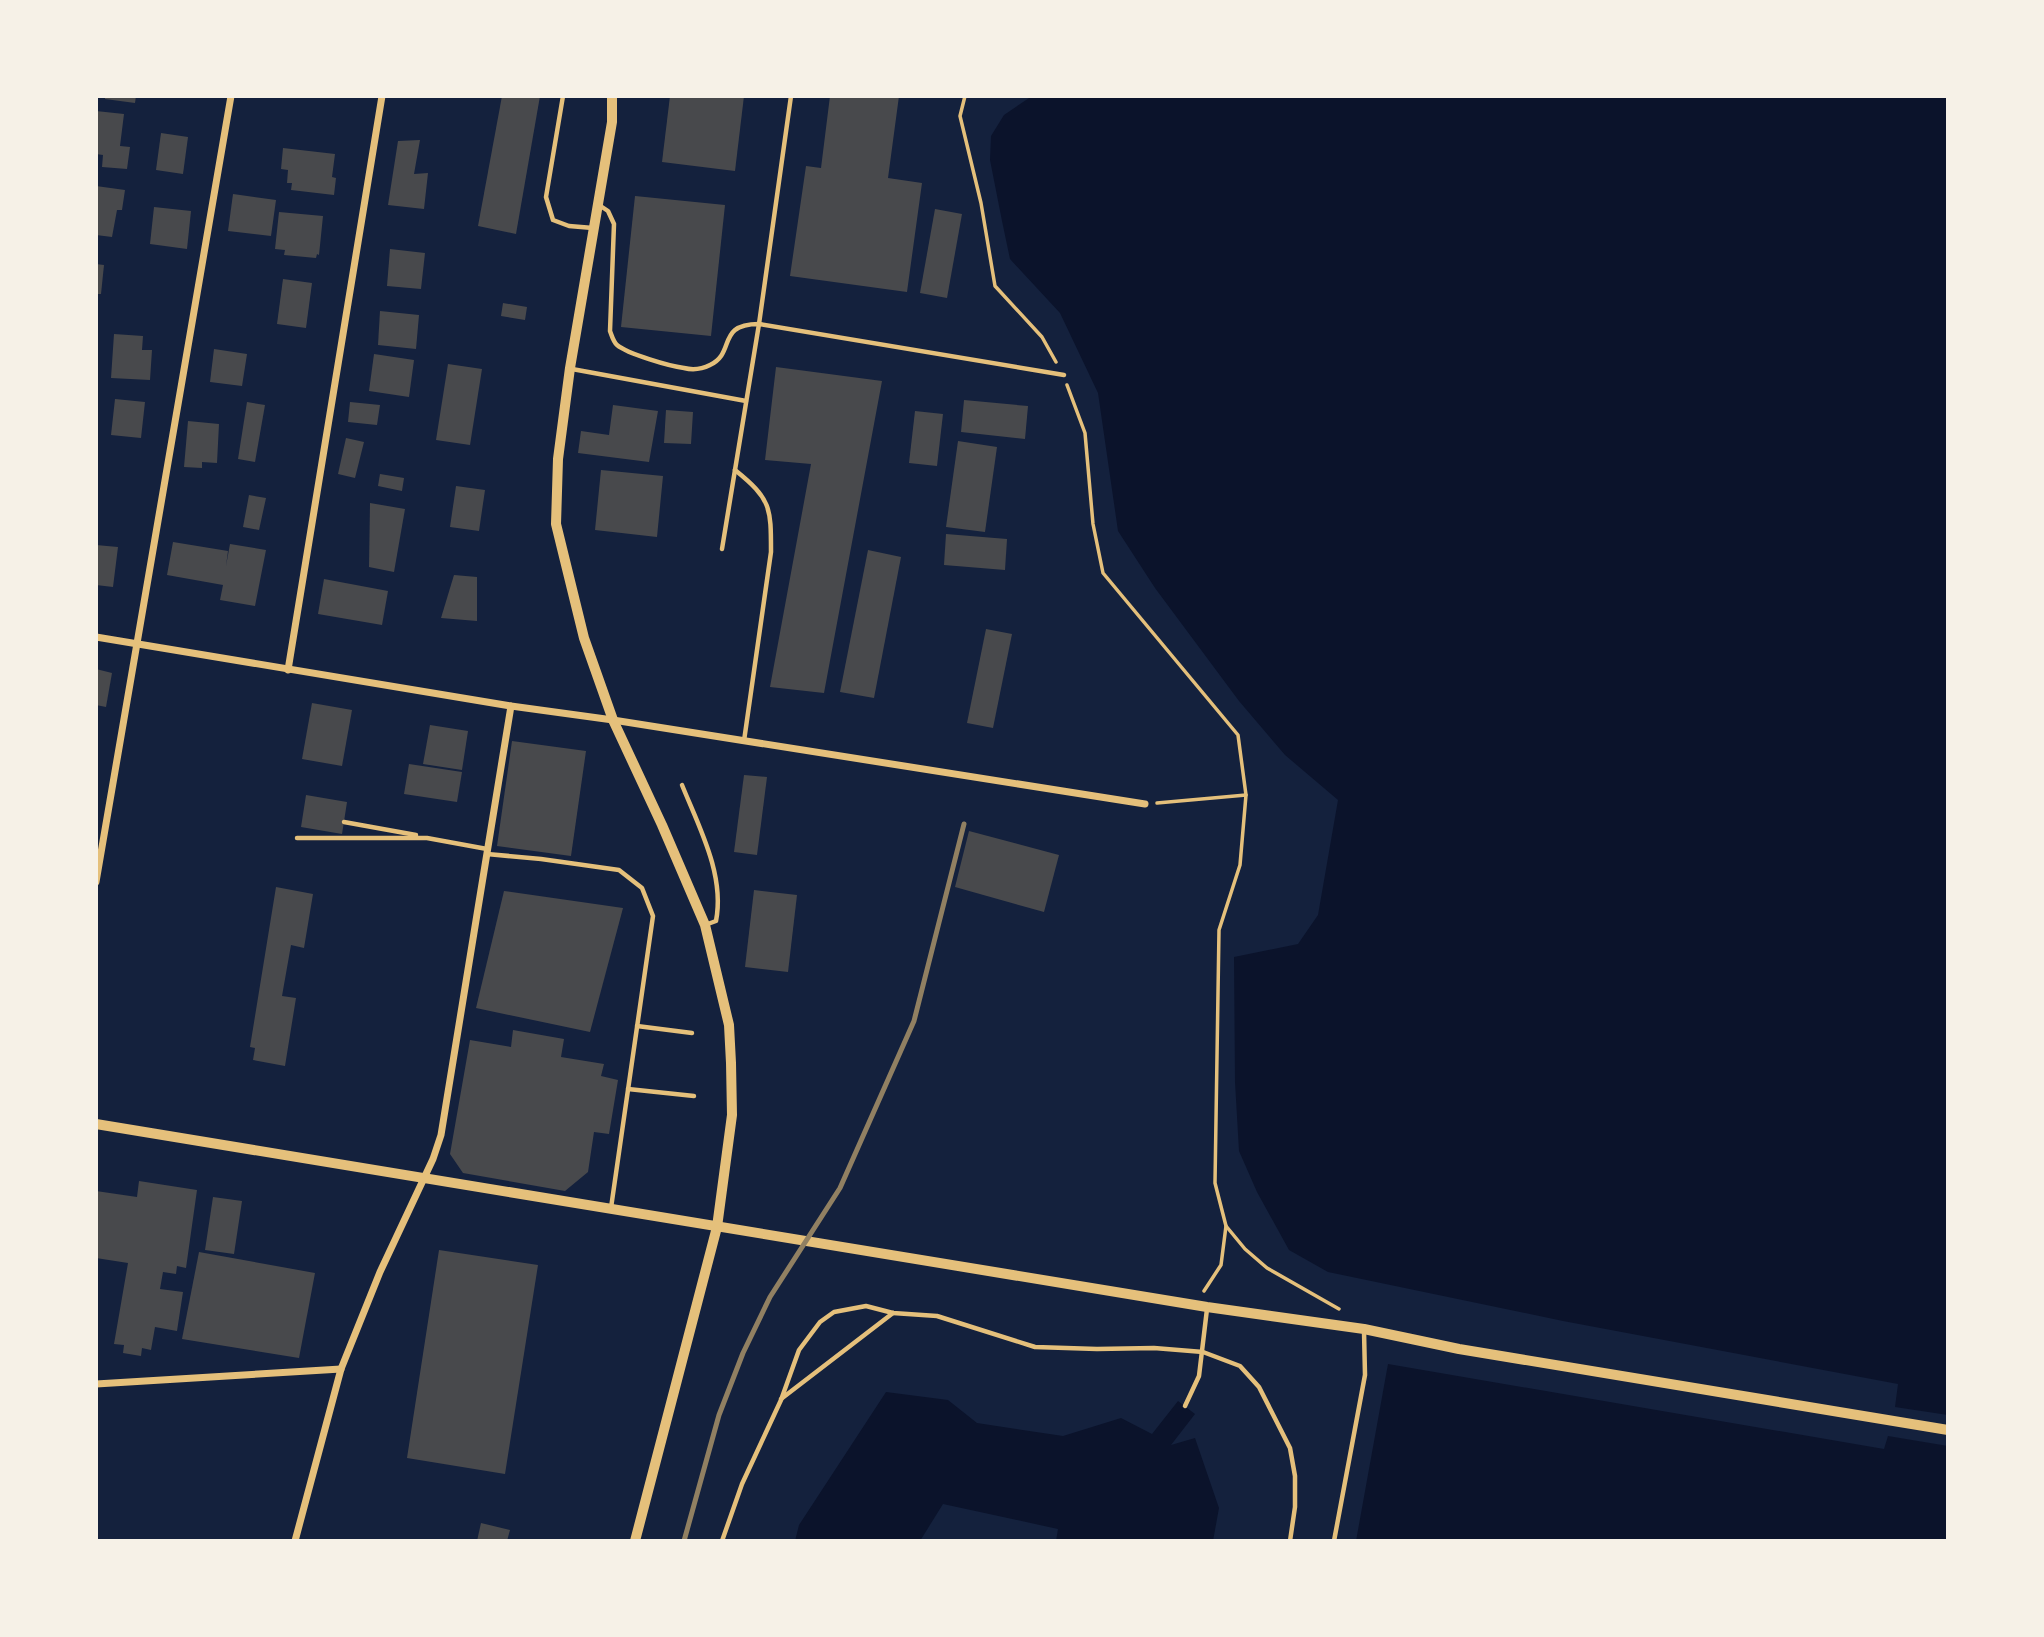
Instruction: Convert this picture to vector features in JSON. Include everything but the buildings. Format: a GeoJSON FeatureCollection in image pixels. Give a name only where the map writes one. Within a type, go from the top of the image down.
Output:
{"type":"FeatureCollection","features":[{"type":"Feature","properties":{"kind":"street"},"geometry":{"type":"LineString","coordinates":[[96,882],[231,96]]}},
{"type":"Feature","properties":{"kind":"street"},"geometry":{"type":"LineString","coordinates":[[288,670],[382,96]]}},
{"type":"Feature","properties":{"kind":"street"},"geometry":{"type":"LineString","coordinates":[[612,96],[612,122],[570,368],[558,458],[556,524],[584,638],[613,720],[705,925],[729,1026],[732,1063],[732,1115],[717,1227],[635,1541]]}},
{"type":"Feature","properties":{"kind":"street"},"geometry":{"type":"LineString","coordinates":[[96,636],[511,706],[1145,804]]}},
{"type":"Feature","properties":{"kind":"street"},"geometry":{"type":"LineString","coordinates":[[295,1541],[341,1369],[380,1272],[433,1159],[441,1135],[511,706]]}},
{"type":"Feature","properties":{"kind":"street"},"geometry":{"type":"LineString","coordinates":[[96,1124],[1207,1307],[1364,1329],[1459,1349],[1948,1430]]}},
{"type":"Feature","properties":{"kind":"street"},"geometry":{"type":"LineString","coordinates":[[96,1384],[341,1369]]}},
{"type":"Feature","properties":{"kind":"lane"},"geometry":{"type":"LineString","coordinates":[[563,96],[546,197],[548,207],[553,220],[569,226],[593,228]]}},
{"type":"Feature","properties":{"kind":"lane"},"geometry":{"type":"LineString","coordinates":[[722,549],[759,324],[791,96]]}},
{"type":"Feature","properties":{"kind":"lane"},"geometry":{"type":"LineString","coordinates":[[598,205],[608,211],[614,225],[609,326],[616,344],[628,351],[684,368],[698,369],[715,363],[738,326],[759,324],[1064,375]]}},
{"type":"Feature","properties":{"kind":"lane"},"geometry":{"type":"LineString","coordinates":[[570,368],[746,401]]}},
{"type":"Feature","properties":{"kind":"lane"},"geometry":{"type":"LineString","coordinates":[[735,470],[757,488],[768,505],[771,524],[771,552],[744,741]]}},
{"type":"Feature","properties":{"kind":"lane"},"geometry":{"type":"LineString","coordinates":[[682,785],[717,882],[719,904],[716,921],[705,925]]}},
{"type":"Feature","properties":{"kind":"lane"},"geometry":{"type":"LineString","coordinates":[[344,822],[487,851],[619,870],[642,888],[653,916],[611,1209]]}},
{"type":"Feature","properties":{"kind":"lane"},"geometry":{"type":"LineString","coordinates":[[297,838],[427,838]]}},
{"type":"Feature","properties":{"kind":"lane"},"geometry":{"type":"LineString","coordinates":[[637,1026],[692,1033]]}},
{"type":"Feature","properties":{"kind":"lane"},"geometry":{"type":"LineString","coordinates":[[628,1089],[694,1096]]}},
{"type":"Feature","properties":{"kind":"lane"},"geometry":{"type":"LineString","coordinates":[[722,1541],[742,1484],[781,1400],[799,1350],[820,1322],[834,1312],[866,1306],[893,1313],[937,1316],[1035,1348],[1154,1348],[1203,1352],[1240,1366],[1259,1387],[1290,1448],[1295,1497],[1290,1541]]}},
{"type":"Feature","properties":{"kind":"lane"},"geometry":{"type":"LineString","coordinates":[[1185,1406],[1199,1376],[1207,1307]]}},
{"type":"Feature","properties":{"kind":"lane"},"geometry":{"type":"LineString","coordinates":[[781,1400],[893,1313]]}},
{"type":"Feature","properties":{"kind":"lane"},"geometry":{"type":"LineString","coordinates":[[1334,1541],[1365,1375],[1364,1329]]}},
{"type":"Feature","properties":{"kind":"path"},"geometry":{"type":"LineString","coordinates":[[965,96],[960,116],[981,203],[995,286],[1042,337],[1064,375],[1085,433],[1093,524],[1103,573],[1238,735],[1246,795],[1240,865],[1219,930],[1215,1183],[1226,1226],[1221,1265],[1204,1291]]}},
{"type":"Feature","properties":{"kind":"path"},"geometry":{"type":"LineString","coordinates":[[1145,804],[1246,795]]}},
{"type":"Feature","properties":{"kind":"path"},"geometry":{"type":"LineString","coordinates":[[1226,1226],[1245,1249],[1267,1268],[1355,1318],[1364,1329]]}},
{"type":"Feature","properties":{"kind":"water"},"geometry":{"type":"Polygon","coordinates":[[[1032,96],[1948,96],[1948,1415],[1895,1407],[1898,1384],[1563,1321],[1328,1272],[1289,1250],[1257,1192],[1239,1151],[1235,1082],[1234,957],[1298,944],[1318,915],[1338,800],[1285,755],[1239,701],[1155,588],[1118,531],[1098,393],[1060,313],[1010,259],[1002,221],[990,160],[991,136],[1004,115],[1032,96]]]}},
{"type":"Feature","properties":{"kind":"water"},"geometry":{"type":"Polygon","coordinates":[[[1388,1364],[1884,1449],[1888,1436],[1948,1446],[1948,1541],[1356,1541],[1388,1364]]]}},
{"type":"Feature","properties":{"kind":"water"},"geometry":{"type":"Polygon","coordinates":[[[886,1392],[948,1400],[977,1423],[1063,1436],[1121,1418],[1152,1434],[1178,1401],[1195,1414],[1171,1445],[1195,1438],[1219,1508],[1213,1541],[1056,1541],[1058,1529],[943,1504],[920,1541],[795,1541],[799,1525],[886,1392]]]}},
{"type":"Feature","properties":{"kind":"railway"},"geometry":{"type":"LineString","coordinates":[[684,1541],[719,1415],[743,1353],[770,1297],[840,1188],[914,1021],[964,824]]}}]}
